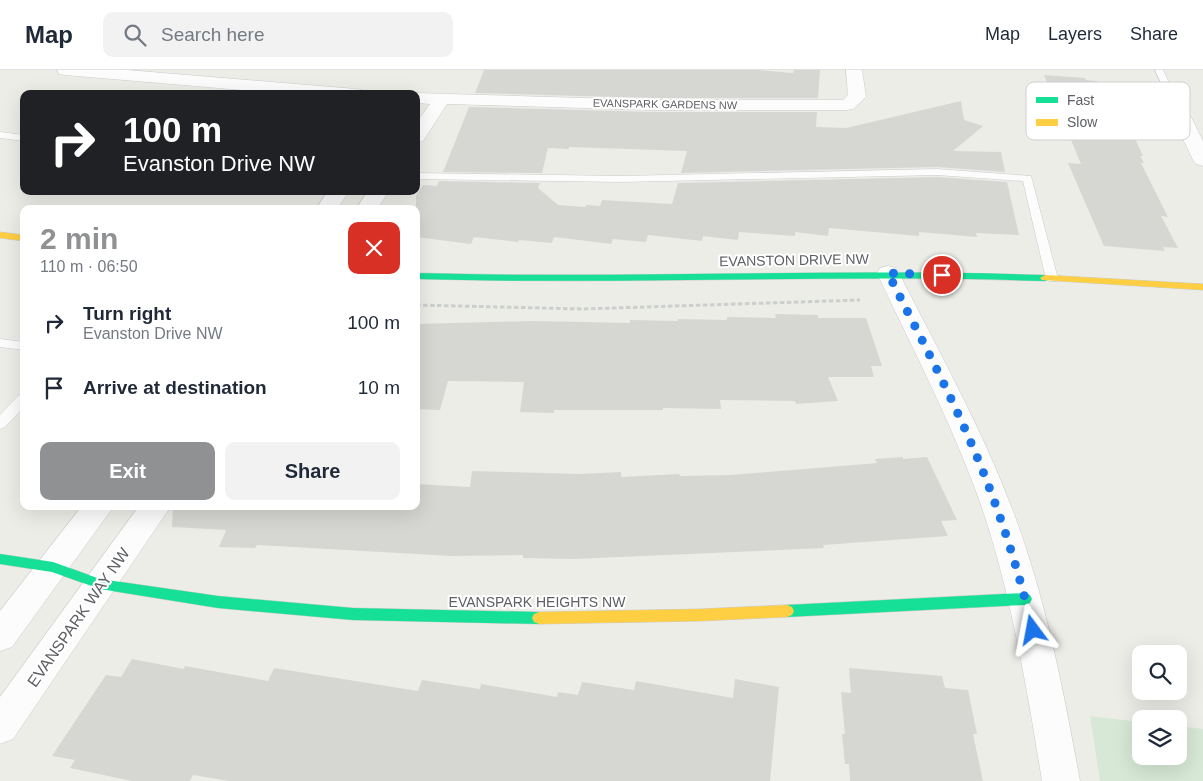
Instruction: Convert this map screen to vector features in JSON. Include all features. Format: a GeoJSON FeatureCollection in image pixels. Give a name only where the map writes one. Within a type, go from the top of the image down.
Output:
{"type":"FeatureCollection","features":[{"type":"Feature","properties":{"kind":"street"},"geometry":{"type":"LineString","coordinates":[[65,70],[308,90]]}},
{"type":"Feature","properties":{"kind":"street","name":"EVANSPARK GARDENS NW"},"geometry":{"type":"LineString","coordinates":[[420,98],[653,105],[847,105],[857,97],[854,70]]}},
{"type":"Feature","properties":{"kind":"street"},"geometry":{"type":"LineString","coordinates":[[420,131],[442,99]]}},
{"type":"Feature","properties":{"kind":"street"},"geometry":{"type":"LineString","coordinates":[[1190,134],[1203,160]]}},
{"type":"Feature","properties":{"kind":"street"},"geometry":{"type":"LineString","coordinates":[[329,205],[337,195]]}},
{"type":"Feature","properties":{"kind":"street"},"geometry":{"type":"LineString","coordinates":[[0,235],[20,238]]}},
{"type":"Feature","properties":{"kind":"street","name":"EVANSTON DRIVE NW"},"geometry":{"type":"LineString","coordinates":[[420,276],[894,286],[1052,279],[1203,287]]}},
{"type":"Feature","properties":{"kind":"street"},"geometry":{"type":"LineString","coordinates":[[894,286],[968,436],[997,506],[1026,599],[1044,677],[1061,781]]}},
{"type":"Feature","properties":{"kind":"street"},"geometry":{"type":"LineString","coordinates":[[0,637],[96,510]]}},
{"type":"Feature","properties":{"kind":"street","name":"EVANSPARK WAY NW"},"geometry":{"type":"LineString","coordinates":[[0,727],[153,510]]}},
{"type":"Feature","properties":{"kind":"street","name":"EVANSPARK HEIGHTS NW"},"geometry":{"type":"LineString","coordinates":[[0,558],[53,567],[100,584],[218,602],[353,614],[511,620],[701,615],[1026,599]]}},
{"type":"Feature","properties":{"kind":"lane"},"geometry":{"type":"LineString","coordinates":[[1160,70],[1165,82]]}},
{"type":"Feature","properties":{"kind":"lane"},"geometry":{"type":"LineString","coordinates":[[0,135],[20,138]]}},
{"type":"Feature","properties":{"kind":"lane"},"geometry":{"type":"LineString","coordinates":[[420,176],[621,179],[938,172],[1027,178],[1052,279]]}},
{"type":"Feature","properties":{"kind":"lane"},"geometry":{"type":"LineString","coordinates":[[0,343],[20,346]]}},
{"type":"Feature","properties":{"kind":"lane"},"geometry":{"type":"LineString","coordinates":[[0,424],[20,402]]}},
{"type":"Feature","properties":{"kind":"path"},"geometry":{"type":"LineString","coordinates":[[420,305],[512,308],[653,308],[894,286]]}},
{"type":"Feature","properties":{"kind":"green space"},"geometry":{"type":"Polygon","coordinates":[[[1090,716],[1132,721],[1132,765],[1187,765],[1187,727],[1203,729],[1203,781],[1100,781],[1090,716]]]}},
{"type":"Feature","properties":{"kind":"building"},"geometry":{"type":"Polygon","coordinates":[[[484,70],[757,70],[793,73],[794,70],[820,70],[818,98],[653,98],[475,93],[484,70]]]}},
{"type":"Feature","properties":{"kind":"building"},"geometry":{"type":"Polygon","coordinates":[[[1044,75],[1085,78],[1086,80],[1098,82],[1047,82],[1044,75]]]}},
{"type":"Feature","properties":{"kind":"building"},"geometry":{"type":"Polygon","coordinates":[[[961,101],[964,120],[983,126],[953,151],[1001,152],[1005,172],[937,167],[681,173],[687,151],[569,147],[569,149],[548,148],[542,173],[443,172],[469,107],[653,112],[817,112],[816,127],[846,128],[961,101]]]}},
{"type":"Feature","properties":{"kind":"building"},"geometry":{"type":"Polygon","coordinates":[[[1071,140],[1136,140],[1143,156],[1140,156],[1144,163],[1141,163],[1168,217],[1161,216],[1178,248],[1163,247],[1165,251],[1104,246],[1068,163],[1081,164],[1071,140]]]}},
{"type":"Feature","properties":{"kind":"building"},"geometry":{"type":"Polygon","coordinates":[[[937,177],[1007,182],[1019,235],[976,233],[977,237],[919,232],[919,236],[829,228],[828,236],[795,232],[795,236],[739,232],[738,240],[703,236],[702,241],[648,235],[646,242],[613,239],[611,244],[554,237],[552,243],[519,240],[518,242],[474,237],[471,244],[420,238],[420,205],[416,205],[416,196],[420,195],[420,190],[423,185],[437,186],[439,181],[540,183],[538,188],[558,205],[585,207],[586,205],[600,206],[602,200],[672,204],[678,183],[937,177]]]}},
{"type":"Feature","properties":{"kind":"building"},"geometry":{"type":"Polygon","coordinates":[[[775,314],[818,315],[818,318],[866,318],[882,366],[871,366],[874,377],[828,377],[838,401],[796,404],[795,401],[720,400],[721,409],[663,408],[663,410],[554,410],[554,413],[520,412],[524,382],[448,381],[440,410],[420,409],[420,324],[533,321],[630,323],[630,320],[727,320],[727,317],[776,318],[775,314]]]}},
{"type":"Feature","properties":{"kind":"building"},"geometry":{"type":"Polygon","coordinates":[[[927,457],[957,520],[941,521],[948,536],[823,545],[824,548],[573,559],[523,558],[523,555],[452,556],[257,545],[255,548],[219,547],[226,530],[172,527],[173,510],[420,510],[420,484],[470,487],[472,471],[580,474],[621,472],[621,477],[679,474],[680,476],[731,475],[877,463],[875,459],[927,457]]]}},
{"type":"Feature","properties":{"kind":"building"},"geometry":{"type":"Polygon","coordinates":[[[132,659],[184,669],[185,666],[268,681],[274,668],[418,691],[422,680],[480,689],[481,684],[557,697],[558,692],[578,695],[582,682],[634,690],[636,681],[733,698],[735,679],[779,687],[770,781],[229,781],[193,775],[190,781],[132,781],[70,768],[75,760],[52,756],[106,675],[121,677],[132,659]]]}},
{"type":"Feature","properties":{"kind":"building"},"geometry":{"type":"Polygon","coordinates":[[[849,668],[942,676],[945,688],[968,690],[977,734],[973,734],[983,781],[850,781],[849,764],[845,764],[842,734],[845,734],[841,692],[851,693],[849,668]]]}},
{"type":"Feature","properties":{"kind":"traffic: fast"},"geometry":{"type":"LineString","coordinates":[[420,276],[573,279],[809,275],[966,275],[1045,278]]}},
{"type":"Feature","properties":{"kind":"traffic: fast"},"geometry":{"type":"LineString","coordinates":[[0,559],[53,567],[100,584],[218,602],[353,614],[539,618]]}},
{"type":"Feature","properties":{"kind":"traffic: fast"},"geometry":{"type":"LineString","coordinates":[[787,611],[1025,599]]}},
{"type":"Feature","properties":{"kind":"traffic: slow"},"geometry":{"type":"LineString","coordinates":[[0,235],[20,238]]}},
{"type":"Feature","properties":{"kind":"traffic: slow"},"geometry":{"type":"LineString","coordinates":[[1045,278],[1203,287]]}},
{"type":"Feature","properties":{"kind":"traffic: slow"},"geometry":{"type":"LineString","coordinates":[[539,618],[701,615],[787,611]]}},
{"type":"Feature","properties":{"kind":"route"},"geometry":{"type":"LineString","coordinates":[[942,275],[888,273],[968,436],[997,506],[1026,599],[1033,630]]}}]}
